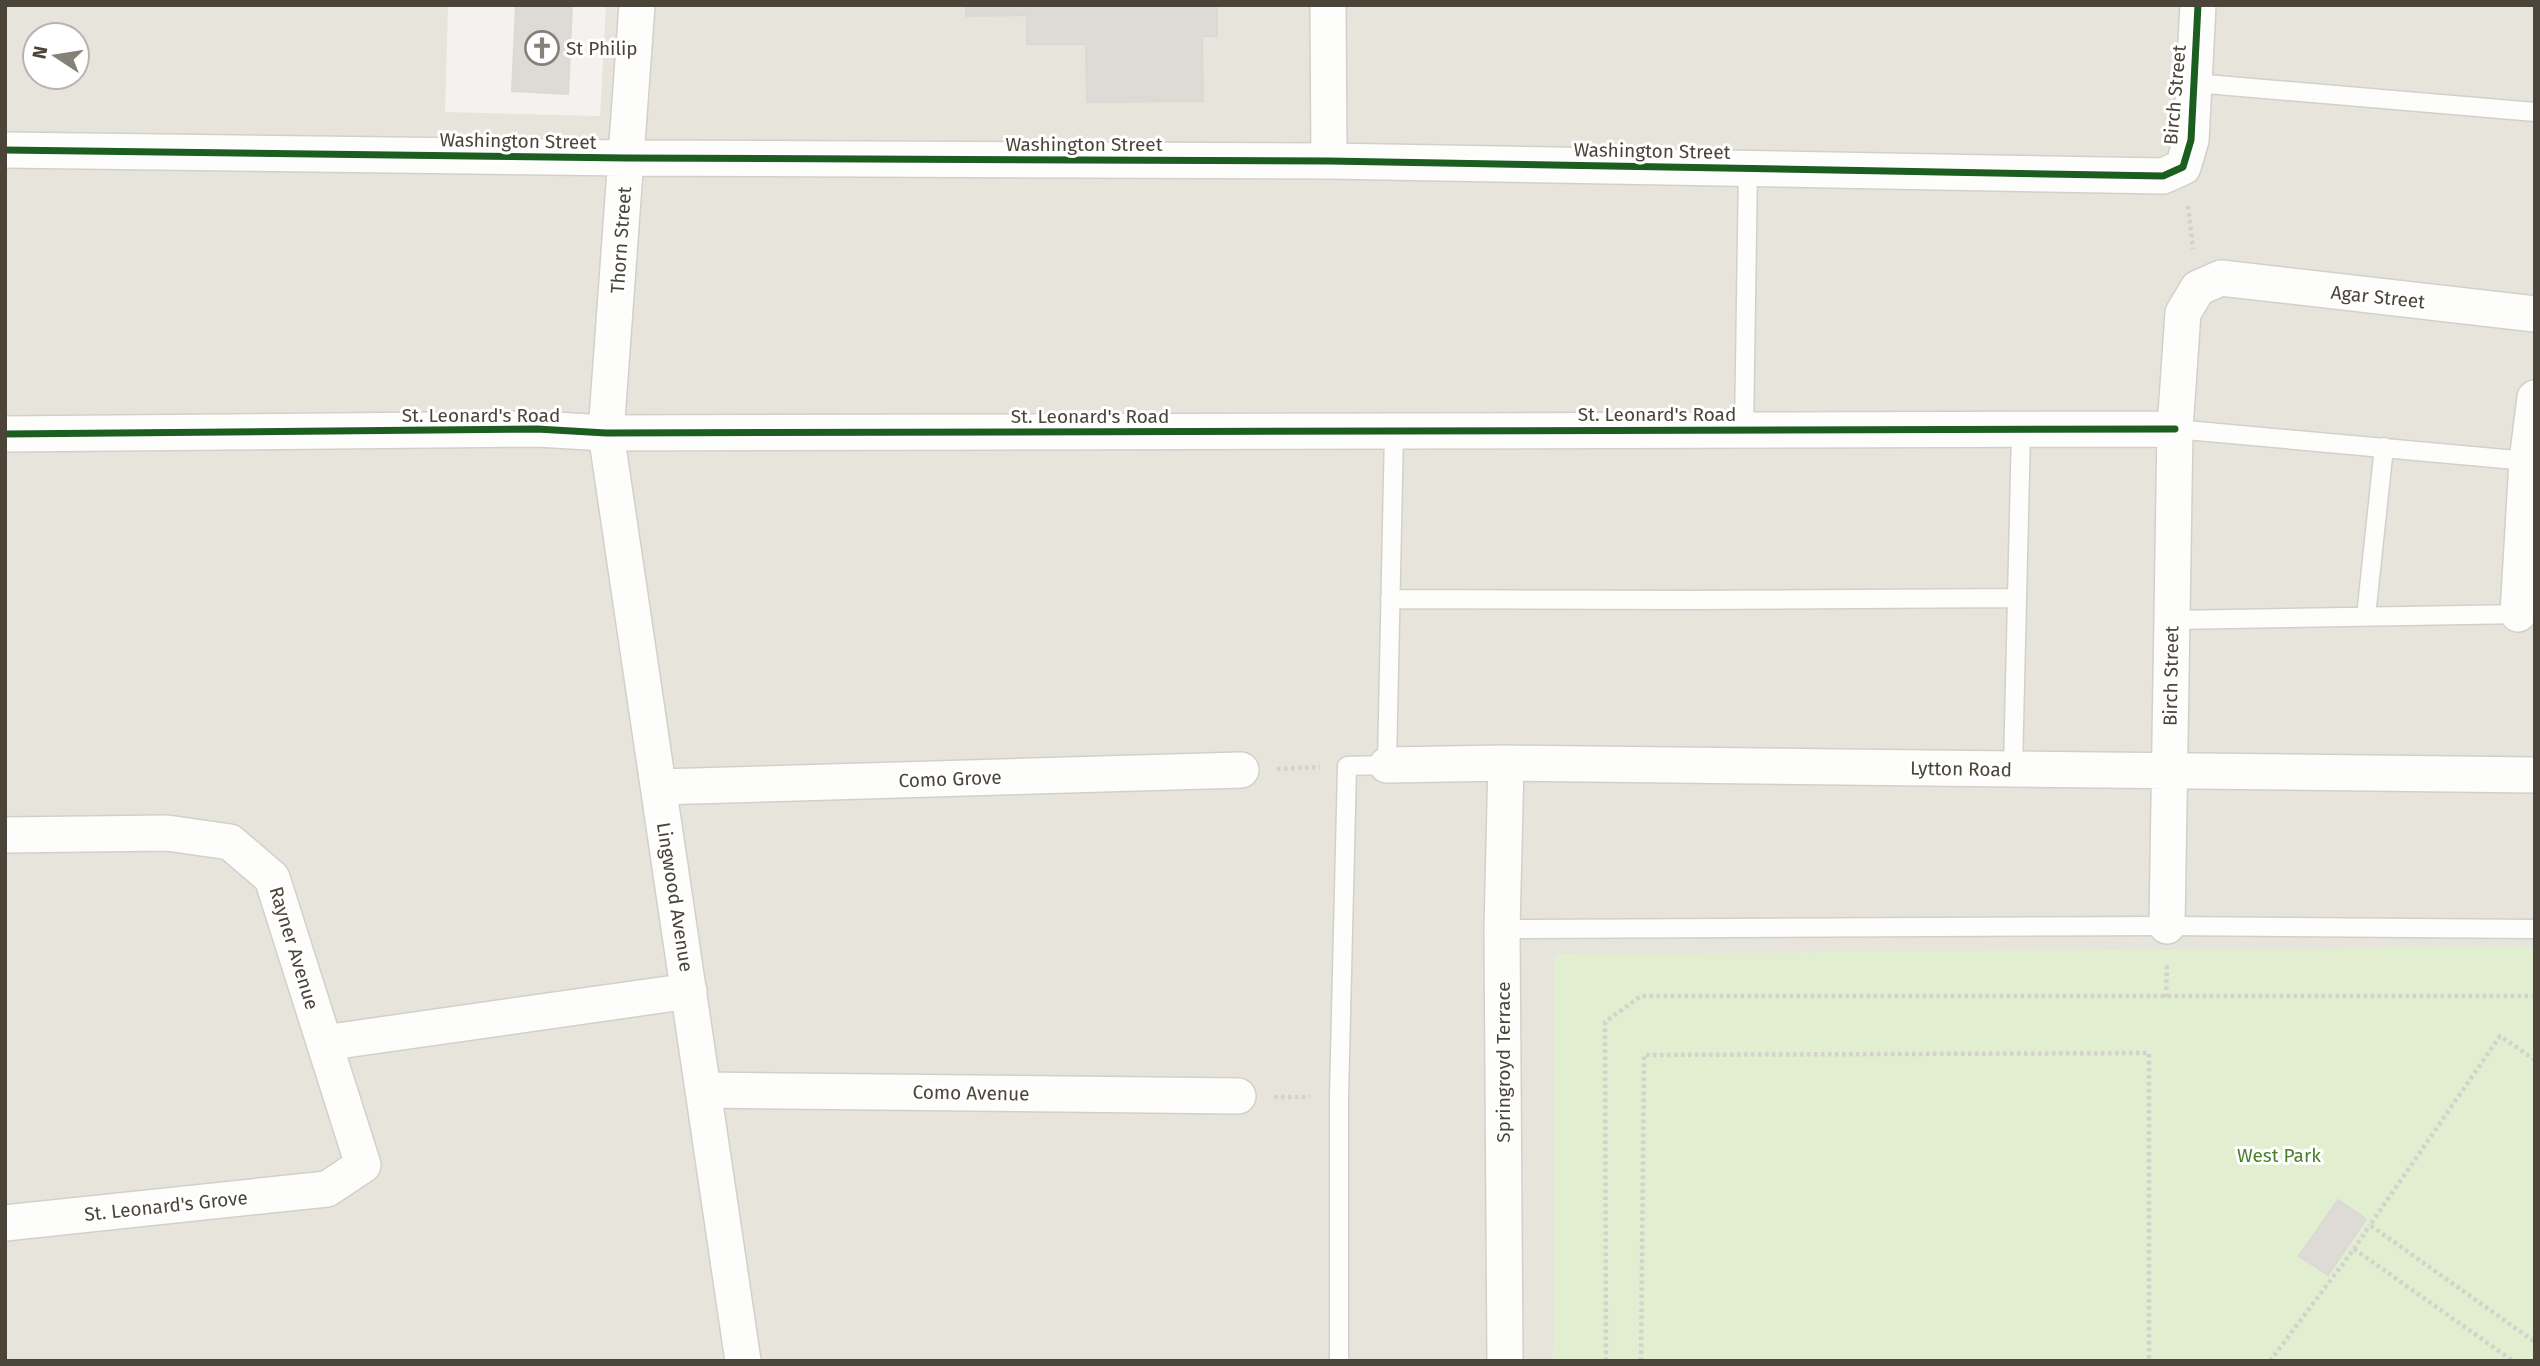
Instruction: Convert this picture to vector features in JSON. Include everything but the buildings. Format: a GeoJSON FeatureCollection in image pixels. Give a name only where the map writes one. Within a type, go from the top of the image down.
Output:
{"type":"FeatureCollection","features":[{"type":"Feature","properties":{"kind":"street","name":"Thorn Street"},"geometry":{"type":"LineString","coordinates":[[606,433],[637,5]]}},
{"type":"Feature","properties":{"kind":"street"},"geometry":{"type":"LineString","coordinates":[[1328,5],[1329,161]]}},
{"type":"Feature","properties":{"kind":"street","name":"Birch Street"},"geometry":{"type":"LineString","coordinates":[[2173,171],[2191,140],[2198,5]]}},
{"type":"Feature","properties":{"kind":"street","name":"Washington Street"},"geometry":{"type":"LineString","coordinates":[[5,150],[627,158],[1329,161],[1748,169],[2173,171]]}},
{"type":"Feature","properties":{"kind":"street","name":"Birch Street"},"geometry":{"type":"LineString","coordinates":[[2167,926],[2175,429],[2183,313],[2210,283]]}},
{"type":"Feature","properties":{"kind":"street","name":"Agar Street"},"geometry":{"type":"LineString","coordinates":[[2210,283],[2535,314]]}},
{"type":"Feature","properties":{"kind":"street"},"geometry":{"type":"LineString","coordinates":[[2527,614],[2527,461],[2535,398]]}},
{"type":"Feature","properties":{"kind":"street","name":"St. Leonard's Road"},"geometry":{"type":"LineString","coordinates":[[5,434],[537,429],[606,433],[2175,429]]}},
{"type":"Feature","properties":{"kind":"street","name":"Lingwood Avenue"},"geometry":{"type":"LineString","coordinates":[[606,433],[743,1361]]}},
{"type":"Feature","properties":{"kind":"street","name":"Lytton Road"},"geometry":{"type":"LineString","coordinates":[[1387,765],[1506,762],[2535,775]]}},
{"type":"Feature","properties":{"kind":"street","name":"Springroyd Terrace"},"geometry":{"type":"LineString","coordinates":[[1505,1361],[1502,929],[1506,762]]}},
{"type":"Feature","properties":{"kind":"street","name":"Como Grove"},"geometry":{"type":"LineString","coordinates":[[659,787],[1241,771]]}},
{"type":"Feature","properties":{"kind":"street","name":"Rayner Avenue"},"geometry":{"type":"LineString","coordinates":[[5,835],[167,833],[230,842],[272,878],[363,1165],[327,1189]]}},
{"type":"Feature","properties":{"kind":"street"},"geometry":{"type":"LineString","coordinates":[[324,1043],[690,991]]}},
{"type":"Feature","properties":{"kind":"street","name":"Como Avenue"},"geometry":{"type":"LineString","coordinates":[[704,1090],[1238,1097]]}},
{"type":"Feature","properties":{"kind":"street","name":"St. Leonard's Grove"},"geometry":{"type":"LineString","coordinates":[[5,1223],[327,1189]]}},
{"type":"Feature","properties":{"kind":"lane"},"geometry":{"type":"LineString","coordinates":[[2194,83],[2535,112]]}},
{"type":"Feature","properties":{"kind":"lane"},"geometry":{"type":"LineString","coordinates":[[1744,430],[1748,169]]}},
{"type":"Feature","properties":{"kind":"lane"},"geometry":{"type":"LineString","coordinates":[[2175,429],[2527,461]]}},
{"type":"Feature","properties":{"kind":"lane"},"geometry":{"type":"LineString","coordinates":[[2012,769],[2021,430]]}},
{"type":"Feature","properties":{"kind":"lane"},"geometry":{"type":"LineString","coordinates":[[1339,1361],[1339,1097],[1347,766],[1387,765],[1394,431]]}},
{"type":"Feature","properties":{"kind":"lane"},"geometry":{"type":"LineString","coordinates":[[2366,616],[2384,447]]}},
{"type":"Feature","properties":{"kind":"lane"},"geometry":{"type":"LineString","coordinates":[[1390,599],[2017,598]]}},
{"type":"Feature","properties":{"kind":"lane"},"geometry":{"type":"LineString","coordinates":[[2172,620],[2527,614]]}},
{"type":"Feature","properties":{"kind":"lane"},"geometry":{"type":"LineString","coordinates":[[1502,929],[2167,926],[2535,929]]}},
{"type":"Feature","properties":{"kind":"path"},"geometry":{"type":"LineString","coordinates":[[2173,171],[2210,283]]}},
{"type":"Feature","properties":{"kind":"path"},"geometry":{"type":"LineString","coordinates":[[1241,771],[1347,766]]}},
{"type":"Feature","properties":{"kind":"path"},"geometry":{"type":"LineString","coordinates":[[1606,1361],[1605,1022],[1641,996],[2535,996]]}},
{"type":"Feature","properties":{"kind":"path"},"geometry":{"type":"LineString","coordinates":[[2270,1361],[2354,1249],[2500,1036],[2535,1060]]}},
{"type":"Feature","properties":{"kind":"path"},"geometry":{"type":"LineString","coordinates":[[1641,1361],[1644,1055],[2149,1053],[2149,1361]]}},
{"type":"Feature","properties":{"kind":"path"},"geometry":{"type":"LineString","coordinates":[[1238,1097],[1339,1097]]}},
{"type":"Feature","properties":{"kind":"path"},"geometry":{"type":"LineString","coordinates":[[2370,1225],[2535,1342]]}},
{"type":"Feature","properties":{"kind":"path"},"geometry":{"type":"LineString","coordinates":[[2354,1249],[2513,1361]]}},
{"type":"Feature","properties":{"kind":"shaded area"},"geometry":{"type":"Polygon","coordinates":[[[5,5],[448,5],[445,112],[600,116],[606,5],[2535,5],[2535,1361],[5,1361],[5,5]]]}},
{"type":"Feature","properties":{"kind":"green space","name":"West Park"},"geometry":{"type":"Polygon","coordinates":[[[2535,947],[2535,1361],[1553,1361],[1555,954],[2535,947]]]}},
{"type":"Feature","properties":{"kind":"cycle path"},"geometry":{"type":"LineString","coordinates":[[5,150],[627,158],[1329,161],[2163,176],[2183,167],[2191,140],[2198,5]]}},
{"type":"Feature","properties":{"kind":"cycle path"},"geometry":{"type":"LineString","coordinates":[[5,434],[537,429],[606,433],[2175,429]]}},
{"type":"Feature","properties":{"kind":"place","name":"St Philip"},"geometry":{"type":"Point","coordinates":[542,48]}}]}
